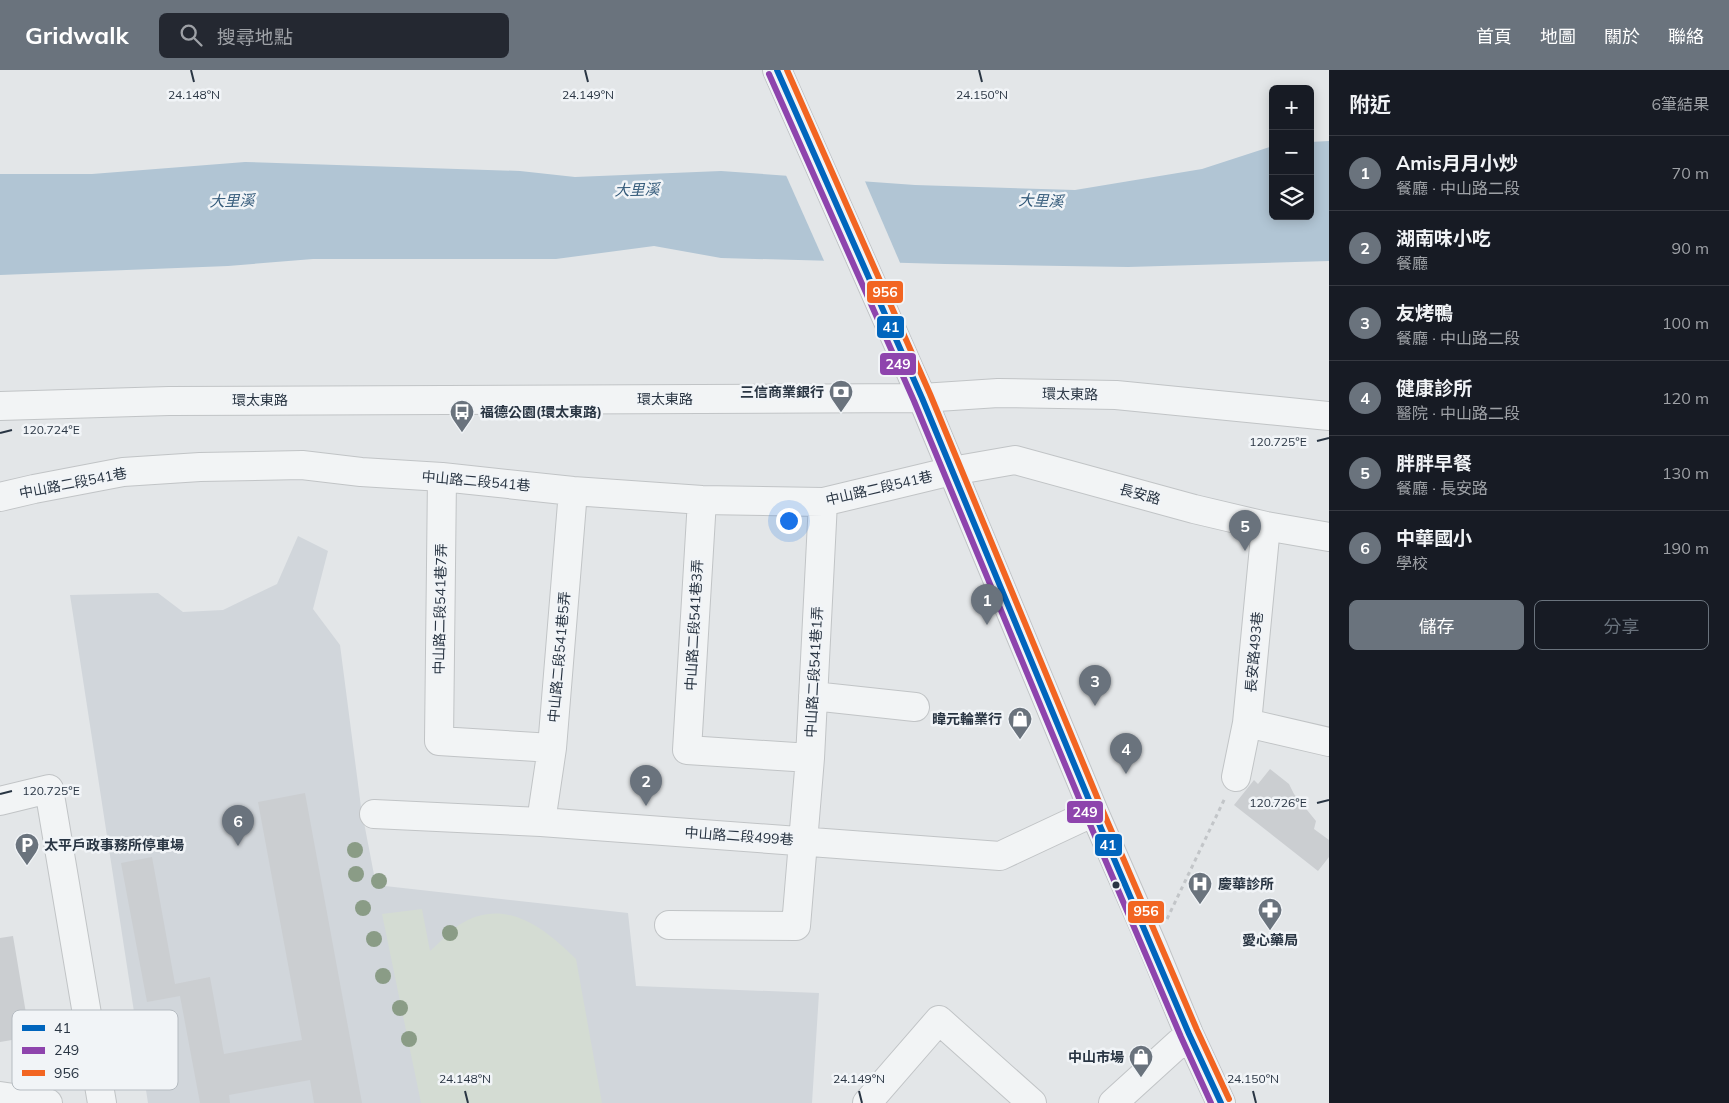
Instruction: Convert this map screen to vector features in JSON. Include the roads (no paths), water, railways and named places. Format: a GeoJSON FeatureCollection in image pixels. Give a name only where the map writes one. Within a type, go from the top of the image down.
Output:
{"type":"FeatureCollection","features":[{"type":"Feature","properties":{"kind":"street"},"geometry":{"type":"LineString","coordinates":[[777,70],[922,398],[1094,812],[1189,1034],[1221,1103]]}},
{"type":"Feature","properties":{"kind":"street","name":"環太東路"},"geometry":{"type":"LineString","coordinates":[[0,406],[169,400],[922,398],[998,392],[1116,395],[1329,416]]}},
{"type":"Feature","properties":{"kind":"street","name":"長安路"},"geometry":{"type":"LineString","coordinates":[[952,471],[1015,460],[1194,509],[1266,526],[1329,537]]}},
{"type":"Feature","properties":{"kind":"street","name":"中山路二段541巷"},"geometry":{"type":"LineString","coordinates":[[0,498],[34,489],[123,472],[200,467],[302,466],[442,477],[573,491],[702,500],[823,502],[952,471]]}},
{"type":"Feature","properties":{"kind":"street","name":"中山路二段541巷7弄"},"geometry":{"type":"LineString","coordinates":[[442,477],[438,742],[552,748]]}},
{"type":"Feature","properties":{"kind":"street","name":"中山路二段541巷5弄"},"geometry":{"type":"LineString","coordinates":[[541,822],[552,748],[573,491]]}},
{"type":"Feature","properties":{"kind":"street","name":"中山路二段541巷3弄"},"geometry":{"type":"LineString","coordinates":[[702,500],[688,750],[810,758]]}},
{"type":"Feature","properties":{"kind":"street","name":"中山路二段541巷1弄"},"geometry":{"type":"LineString","coordinates":[[669,924],[796,926],[810,758],[823,502]]}},
{"type":"Feature","properties":{"kind":"street","name":"長安路493巷"},"geometry":{"type":"LineString","coordinates":[[1236,777],[1247,722],[1266,526]]}},
{"type":"Feature","properties":{"kind":"street"},"geometry":{"type":"LineString","coordinates":[[813,696],[915,707]]}},
{"type":"Feature","properties":{"kind":"street"},"geometry":{"type":"LineString","coordinates":[[1247,722],[1329,742]]}},
{"type":"Feature","properties":{"kind":"street"},"geometry":{"type":"LineString","coordinates":[[0,801],[49,789],[86,1010]]}},
{"type":"Feature","properties":{"kind":"street","name":"中山路二段499巷"},"geometry":{"type":"LineString","coordinates":[[374,814],[541,822],[1000,856],[1094,812]]}},
{"type":"Feature","properties":{"kind":"street"},"geometry":{"type":"LineString","coordinates":[[867,1103],[938,1020],[1032,1103]]}},
{"type":"Feature","properties":{"kind":"street"},"geometry":{"type":"LineString","coordinates":[[1113,1103],[1189,1034]]}},
{"type":"Feature","properties":{"kind":"street"},"geometry":{"type":"LineString","coordinates":[[100,1090],[102,1103]]}},
{"type":"Feature","properties":{"kind":"street"},"geometry":{"type":"LineString","coordinates":[[0,1096],[48,1103]]}},
{"type":"Feature","properties":{"kind":"water","name":"大里溪"},"geometry":{"type":"Polygon","coordinates":[[[1329,141],[1329,261],[1128,267],[945,264],[721,258],[654,246],[556,259],[313,259],[228,266],[0,275],[0,174],[92,174],[245,162],[520,171],[575,177],[721,171],[915,185],[1075,190],[1202,169],[1269,147],[1269,220],[1314,220],[1314,142],[1329,141]]]}},
{"type":"Feature","properties":{"kind":"place","name":"三信商業銀行"},"geometry":{"type":"Point","coordinates":[841,413]}},
{"type":"Feature","properties":{"kind":"place","name":"福德公園(環太東路)"},"geometry":{"type":"Point","coordinates":[462,433]}},
{"type":"Feature","properties":{"kind":"place","name":"胖胖早餐"},"geometry":{"type":"Point","coordinates":[1245,551]}},
{"type":"Feature","properties":{"kind":"place","name":"Amis月月小炒"},"geometry":{"type":"Point","coordinates":[987,625]}},
{"type":"Feature","properties":{"kind":"place","name":"友烤鴨"},"geometry":{"type":"Point","coordinates":[1095,706]}},
{"type":"Feature","properties":{"kind":"place","name":"暐元輪業行"},"geometry":{"type":"Point","coordinates":[1020,740]}},
{"type":"Feature","properties":{"kind":"place","name":"健康診所"},"geometry":{"type":"Point","coordinates":[1126,774]}},
{"type":"Feature","properties":{"kind":"place","name":"湖南味小吃"},"geometry":{"type":"Point","coordinates":[646,806]}},
{"type":"Feature","properties":{"kind":"place","name":"中華國小"},"geometry":{"type":"Point","coordinates":[238,846]}},
{"type":"Feature","properties":{"kind":"place","name":"太平戶政事務所停車場"},"geometry":{"type":"Point","coordinates":[27,866]}},
{"type":"Feature","properties":{"kind":"place","name":"慶華診所"},"geometry":{"type":"Point","coordinates":[1200,905]}},
{"type":"Feature","properties":{"kind":"place","name":"愛心藥局"},"geometry":{"type":"Point","coordinates":[1270,931]}},
{"type":"Feature","properties":{"kind":"place","name":"中山市場"},"geometry":{"type":"Point","coordinates":[1141,1078]}}]}
